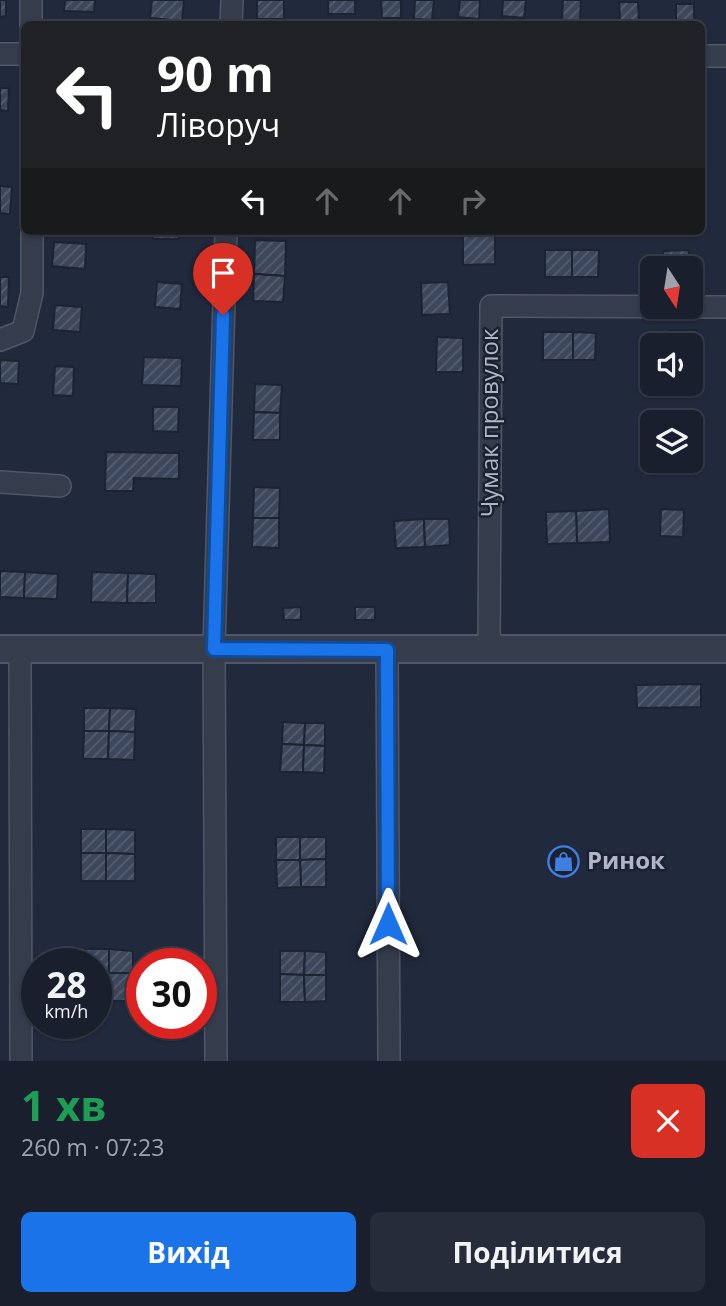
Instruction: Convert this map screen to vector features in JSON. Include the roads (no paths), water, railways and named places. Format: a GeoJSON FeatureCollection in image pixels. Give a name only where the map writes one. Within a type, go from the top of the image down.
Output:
{"type":"FeatureCollection","features":[{"type":"Feature","properties":{"kind":"street"},"geometry":{"type":"LineString","coordinates":[[30,0],[31,21]]}},
{"type":"Feature","properties":{"kind":"street"},"geometry":{"type":"LineString","coordinates":[[231,21],[232,0]]}},
{"type":"Feature","properties":{"kind":"street"},"geometry":{"type":"LineString","coordinates":[[0,54],[21,54]]}},
{"type":"Feature","properties":{"kind":"street"},"geometry":{"type":"LineString","coordinates":[[705,56],[726,56]]}},
{"type":"Feature","properties":{"kind":"street"},"geometry":{"type":"LineString","coordinates":[[0,340],[23,331],[32,293],[32,235]]}},
{"type":"Feature","properties":{"kind":"street"},"geometry":{"type":"LineString","coordinates":[[216,1061],[214,649],[226,235]]}},
{"type":"Feature","properties":{"kind":"street","name":"Чумак провулок"},"geometry":{"type":"LineString","coordinates":[[489,649],[491,306],[726,307]]}},
{"type":"Feature","properties":{"kind":"street"},"geometry":{"type":"LineString","coordinates":[[0,482],[60,486]]}},
{"type":"Feature","properties":{"kind":"street"},"geometry":{"type":"LineString","coordinates":[[22,1061],[10,649],[726,649]]}},
{"type":"Feature","properties":{"kind":"street"},"geometry":{"type":"LineString","coordinates":[[387,650],[389,1061]]}},
{"type":"Feature","properties":{"kind":"place","name":"Ринок"},"geometry":{"type":"Point","coordinates":[564,861]}}]}
